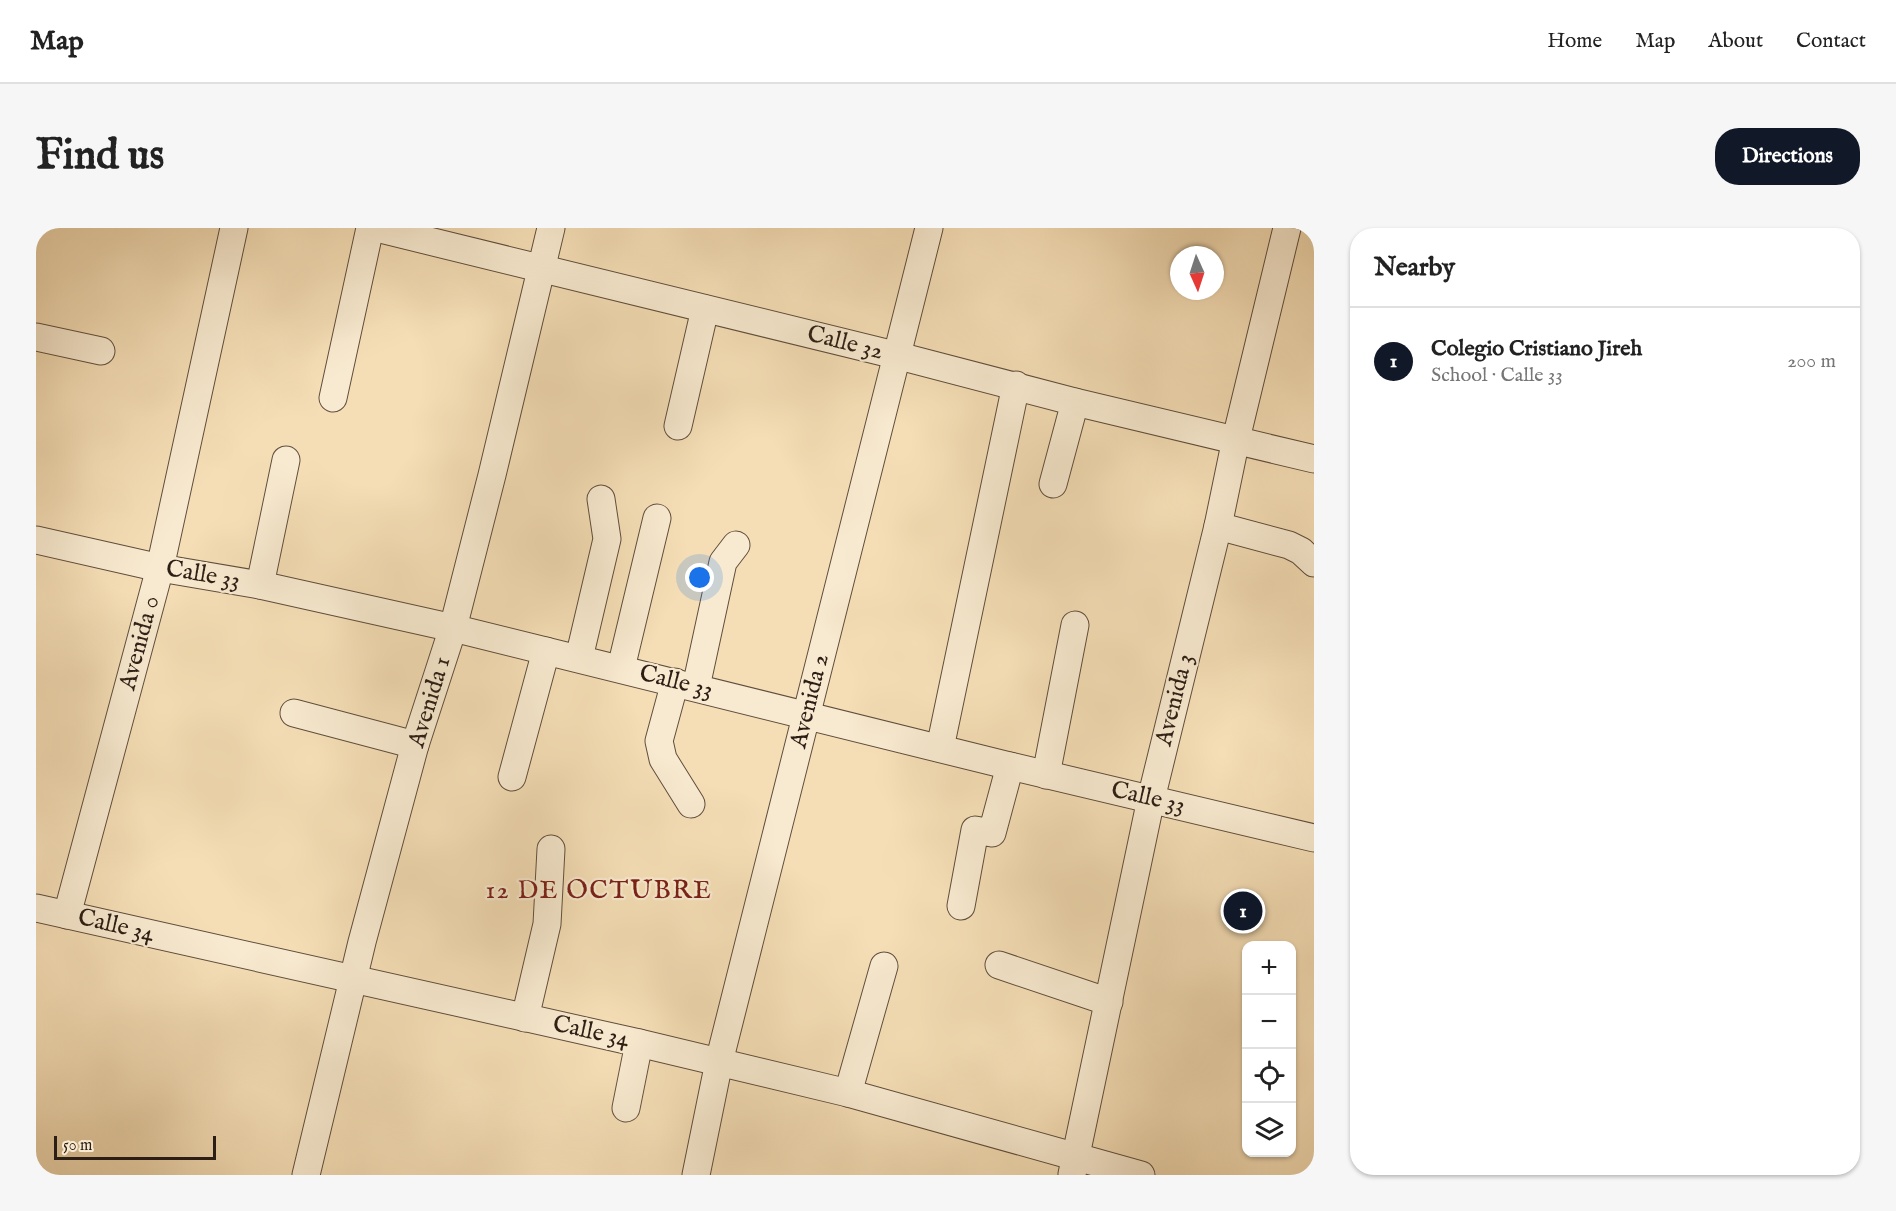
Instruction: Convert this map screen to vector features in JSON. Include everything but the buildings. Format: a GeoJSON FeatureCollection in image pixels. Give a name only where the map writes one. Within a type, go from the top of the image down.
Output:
{"type":"FeatureCollection","features":[{"type":"Feature","properties":{"kind":"street","name":"Avenida 0"},"geometry":{"type":"LineString","coordinates":[[67,915],[160,568],[234,228]]}},
{"type":"Feature","properties":{"kind":"street"},"geometry":{"type":"LineString","coordinates":[[333,398],[370,228]]}},
{"type":"Feature","properties":{"kind":"street","name":"Calle 32"},"geometry":{"type":"LineString","coordinates":[[376,228],[1016,385],[1075,402],[1314,459]]}},
{"type":"Feature","properties":{"kind":"street","name":"Avenida 1"},"geometry":{"type":"LineString","coordinates":[[306,1175],[352,980],[415,745],[453,628],[551,228]]}},
{"type":"Feature","properties":{"kind":"street","name":"Avenida 2"},"geometry":{"type":"LineString","coordinates":[[696,1175],[719,1062],[899,356],[929,228]]}},
{"type":"Feature","properties":{"kind":"street","name":"Avenida 3"},"geometry":{"type":"LineString","coordinates":[[1074,1167],[1151,799],[1218,526],[1236,439],[1287,228]]}},
{"type":"Feature","properties":{"kind":"street"},"geometry":{"type":"LineString","coordinates":[[678,426],[705,309]]}},
{"type":"Feature","properties":{"kind":"street"},"geometry":{"type":"LineString","coordinates":[[36,336],[101,351]]}},
{"type":"Feature","properties":{"kind":"street"},"geometry":{"type":"LineString","coordinates":[[940,748],[1016,385]]}},
{"type":"Feature","properties":{"kind":"street"},"geometry":{"type":"LineString","coordinates":[[1053,484],[1075,402]]}},
{"type":"Feature","properties":{"kind":"street"},"geometry":{"type":"LineString","coordinates":[[260,585],[286,460]]}},
{"type":"Feature","properties":{"kind":"street"},"geometry":{"type":"LineString","coordinates":[[579,658],[607,539],[601,499]]}},
{"type":"Feature","properties":{"kind":"street"},"geometry":{"type":"LineString","coordinates":[[621,668],[657,518]]}},
{"type":"Feature","properties":{"kind":"street"},"geometry":{"type":"LineString","coordinates":[[1218,526],[1289,545],[1301,550],[1314,563]]}},
{"type":"Feature","properties":{"kind":"street","name":"Calle 33"},"geometry":{"type":"LineString","coordinates":[[36,540],[160,568],[260,585],[453,628],[1010,766],[1314,838]]}},
{"type":"Feature","properties":{"kind":"street"},"geometry":{"type":"LineString","coordinates":[[691,804],[663,759],[659,741],[686,684],[723,562],[736,545]]}},
{"type":"Feature","properties":{"kind":"street"},"geometry":{"type":"LineString","coordinates":[[1046,774],[1075,625]]}},
{"type":"Feature","properties":{"kind":"street"},"geometry":{"type":"LineString","coordinates":[[512,777],[546,651]]}},
{"type":"Feature","properties":{"kind":"street"},"geometry":{"type":"LineString","coordinates":[[294,713],[415,745]]}},
{"type":"Feature","properties":{"kind":"street"},"geometry":{"type":"LineString","coordinates":[[961,906],[975,830],[992,833],[1010,766]]}},
{"type":"Feature","properties":{"kind":"street"},"geometry":{"type":"LineString","coordinates":[[525,1018],[547,924],[551,849]]}},
{"type":"Feature","properties":{"kind":"street","name":"Calle 34"},"geometry":{"type":"LineString","coordinates":[[36,908],[639,1043],[848,1093],[1074,1167],[1141,1175]]}},
{"type":"Feature","properties":{"kind":"street"},"geometry":{"type":"LineString","coordinates":[[999,965],[1109,1002]]}},
{"type":"Feature","properties":{"kind":"street"},"geometry":{"type":"LineString","coordinates":[[848,1093],[884,966]]}},
{"type":"Feature","properties":{"kind":"street"},"geometry":{"type":"LineString","coordinates":[[626,1108],[639,1043]]}},
{"type":"Feature","properties":{"kind":"place","name":"Colegio Cristiano Jireh"},"geometry":{"type":"Point","coordinates":[1243,911]}},
{"type":"Feature","properties":{"kind":"district","name":"12 DE OCTUBRE"},"geometry":{"type":"Point","coordinates":[599,890]}}]}
